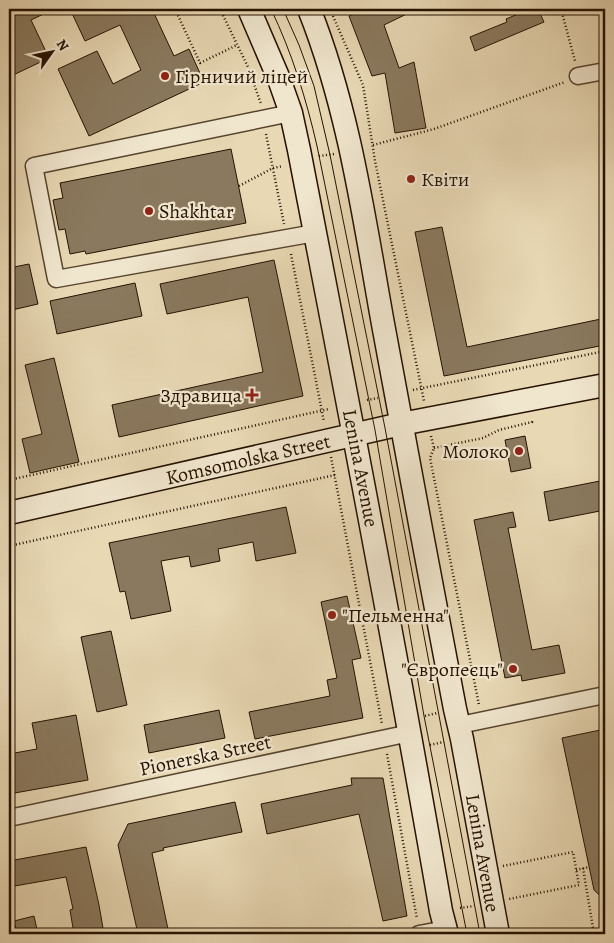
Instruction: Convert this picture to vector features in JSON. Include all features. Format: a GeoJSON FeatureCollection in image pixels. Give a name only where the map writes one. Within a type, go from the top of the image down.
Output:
{"type":"FeatureCollection","features":[{"type":"Feature","properties":{"kind":"main road","name":"Lenina Avenue"},"geometry":{"type":"LineString","coordinates":[[249,9],[268,49],[291,113],[302,161],[409,726],[441,911],[447,932]]}},
{"type":"Feature","properties":{"kind":"main road","name":"Lenina Avenue"},"geometry":{"type":"LineString","coordinates":[[309,9],[330,67],[363,212],[395,393],[498,934]]}},
{"type":"Feature","properties":{"kind":"main road","name":"Komsomolska Street"},"geometry":{"type":"LineString","coordinates":[[9,513],[401,424],[605,385]]}},
{"type":"Feature","properties":{"kind":"street"},"geometry":{"type":"LineString","coordinates":[[578,76],[605,71]]}},
{"type":"Feature","properties":{"kind":"street"},"geometry":{"type":"LineString","coordinates":[[291,113],[34,166],[54,270],[56,280],[315,233]]}},
{"type":"Feature","properties":{"kind":"street"},"geometry":{"type":"LineString","coordinates":[[457,717],[605,695]]}},
{"type":"Feature","properties":{"kind":"street","name":"Pionerska Street"},"geometry":{"type":"LineString","coordinates":[[9,818],[409,726]]}},
{"type":"Feature","properties":{"kind":"street"},"geometry":{"type":"LineString","coordinates":[[420,934],[447,932]]}},
{"type":"Feature","properties":{"kind":"path"},"geometry":{"type":"LineString","coordinates":[[175,9],[200,63],[238,45]]}},
{"type":"Feature","properties":{"kind":"path"},"geometry":{"type":"LineString","coordinates":[[220,9],[254,80],[261,101],[272,168],[328,441],[420,934]]}},
{"type":"Feature","properties":{"kind":"path"},"geometry":{"type":"LineString","coordinates":[[330,9],[363,85],[373,146],[434,448],[430,458],[479,706],[457,717],[383,732]]}},
{"type":"Feature","properties":{"kind":"path"},"geometry":{"type":"LineString","coordinates":[[373,146],[434,129],[578,76],[561,9]]}},
{"type":"Feature","properties":{"kind":"path"},"geometry":{"type":"LineString","coordinates":[[239,186],[272,168],[302,161]]}},
{"type":"Feature","properties":{"kind":"path"},"geometry":{"type":"LineString","coordinates":[[9,480],[395,393],[605,351]]}},
{"type":"Feature","properties":{"kind":"path"},"geometry":{"type":"LineString","coordinates":[[434,448],[483,438],[499,430],[532,422],[528,400]]}},
{"type":"Feature","properties":{"kind":"path"},"geometry":{"type":"LineString","coordinates":[[9,546],[334,474]]}},
{"type":"Feature","properties":{"kind":"path"},"geometry":{"type":"LineString","coordinates":[[486,870],[573,852],[579,885]]}},
{"type":"Feature","properties":{"kind":"path"},"geometry":{"type":"LineString","coordinates":[[576,870],[589,867]]}},
{"type":"Feature","properties":{"kind":"path"},"geometry":{"type":"LineString","coordinates":[[583,868],[594,934]]}},
{"type":"Feature","properties":{"kind":"building"},"geometry":{"type":"Polygon","coordinates":[[[9,9],[54,9],[31,20],[49,58],[9,77],[9,9]]]}},
{"type":"Feature","properties":{"kind":"building","name":"Гірничий ліцей"},"geometry":{"type":"Polygon","coordinates":[[[70,9],[152,9],[174,56],[189,49],[204,82],[89,136],[58,69],[97,51],[113,84],[141,70],[120,25],[85,41],[70,9]]]}},
{"type":"Feature","properties":{"kind":"building"},"geometry":{"type":"Polygon","coordinates":[[[364,9],[417,9],[384,25],[399,68],[414,62],[426,128],[395,133],[385,73],[372,76],[349,16],[364,9]]]}},
{"type":"Feature","properties":{"kind":"building"},"geometry":{"type":"Polygon","coordinates":[[[530,9],[538,9],[544,22],[475,51],[470,37],[507,22],[506,19],[530,9]]]}},
{"type":"Feature","properties":{"kind":"building","name":"Shakhtar"},"geometry":{"type":"Polygon","coordinates":[[[231,149],[246,223],[86,254],[85,251],[70,254],[65,229],[59,230],[53,200],[63,198],[60,183],[231,149]]]}},
{"type":"Feature","properties":{"kind":"building"},"geometry":{"type":"Polygon","coordinates":[[[442,227],[467,347],[601,319],[605,345],[444,376],[415,232],[442,227]]]}},
{"type":"Feature","properties":{"kind":"building"},"geometry":{"type":"Polygon","coordinates":[[[274,260],[303,396],[119,437],[112,405],[263,372],[248,297],[167,314],[160,284],[274,260]]]}},
{"type":"Feature","properties":{"kind":"building"},"geometry":{"type":"Polygon","coordinates":[[[29,264],[38,304],[12,310],[9,296],[9,268],[29,264]]]}},
{"type":"Feature","properties":{"kind":"building"},"geometry":{"type":"Polygon","coordinates":[[[135,283],[142,316],[57,334],[50,301],[135,283]]]}},
{"type":"Feature","properties":{"kind":"building"},"geometry":{"type":"Polygon","coordinates":[[[54,358],[79,462],[30,473],[22,439],[42,434],[25,365],[54,358]]]}},
{"type":"Feature","properties":{"kind":"building"},"geometry":{"type":"Polygon","coordinates":[[[525,436],[531,468],[511,472],[505,440],[525,436]]]}},
{"type":"Feature","properties":{"kind":"building"},"geometry":{"type":"Polygon","coordinates":[[[605,480],[605,510],[549,521],[544,492],[605,480]]]}},
{"type":"Feature","properties":{"kind":"building"},"geometry":{"type":"Polygon","coordinates":[[[286,507],[296,553],[256,561],[253,542],[218,549],[220,561],[191,567],[189,556],[161,561],[171,611],[131,619],[125,591],[120,592],[109,543],[286,507]]]}},
{"type":"Feature","properties":{"kind":"building"},"geometry":{"type":"Polygon","coordinates":[[[513,512],[516,527],[508,528],[532,650],[559,645],[565,673],[522,681],[521,675],[505,678],[474,520],[513,512]]]}},
{"type":"Feature","properties":{"kind":"building"},"geometry":{"type":"Polygon","coordinates":[[[347,596],[361,658],[352,660],[363,718],[255,739],[249,712],[330,696],[327,680],[337,678],[321,602],[347,596]]]}},
{"type":"Feature","properties":{"kind":"building"},"geometry":{"type":"Polygon","coordinates":[[[111,631],[127,705],[97,712],[81,637],[111,631]]]}},
{"type":"Feature","properties":{"kind":"building"},"geometry":{"type":"Polygon","coordinates":[[[219,710],[225,738],[149,753],[144,725],[219,710]]]}},
{"type":"Feature","properties":{"kind":"building"},"geometry":{"type":"Polygon","coordinates":[[[76,715],[88,780],[9,794],[9,754],[37,749],[32,723],[76,715]]]}},
{"type":"Feature","properties":{"kind":"building"},"geometry":{"type":"Polygon","coordinates":[[[605,729],[605,900],[594,890],[562,738],[605,729]]]}},
{"type":"Feature","properties":{"kind":"building"},"geometry":{"type":"Polygon","coordinates":[[[351,778],[383,778],[407,916],[383,921],[359,814],[267,834],[261,804],[352,785],[351,778]]]}},
{"type":"Feature","properties":{"kind":"building"},"geometry":{"type":"Polygon","coordinates":[[[235,802],[242,832],[163,848],[164,850],[152,853],[169,934],[138,934],[118,845],[128,824],[235,802]]]}},
{"type":"Feature","properties":{"kind":"building"},"geometry":{"type":"Polygon","coordinates":[[[86,847],[104,934],[74,934],[70,910],[73,909],[66,877],[9,887],[9,861],[86,847]]]}},
{"type":"Feature","properties":{"kind":"building"},"geometry":{"type":"Polygon","coordinates":[[[34,916],[38,934],[17,934],[14,921],[34,916]]]}},
{"type":"Feature","properties":{"kind":"tram line"},"geometry":{"type":"LineString","coordinates":[[271,9],[286,42],[298,76],[317,146],[375,430],[424,716],[467,934]]}},
{"type":"Feature","properties":{"kind":"tram line"},"geometry":{"type":"LineString","coordinates":[[283,9],[314,86],[330,155],[385,428],[480,934]]}},
{"type":"Feature","properties":{"kind":"place","name":"Гірничий ліцей"},"geometry":{"type":"Point","coordinates":[165,76]}},
{"type":"Feature","properties":{"kind":"place","name":"Квіти"},"geometry":{"type":"Point","coordinates":[411,179]}},
{"type":"Feature","properties":{"kind":"place","name":"Shakhtar"},"geometry":{"type":"Point","coordinates":[149,211]}},
{"type":"Feature","properties":{"kind":"place","name":"Здравица"},"geometry":{"type":"Point","coordinates":[252,395]}},
{"type":"Feature","properties":{"kind":"place","name":"Молоко"},"geometry":{"type":"Point","coordinates":[519,451]}},
{"type":"Feature","properties":{"kind":"place","name":"\"Пельменна\""},"geometry":{"type":"Point","coordinates":[332,615]}},
{"type":"Feature","properties":{"kind":"place","name":"\"Європеєць\""},"geometry":{"type":"Point","coordinates":[513,669]}}]}
